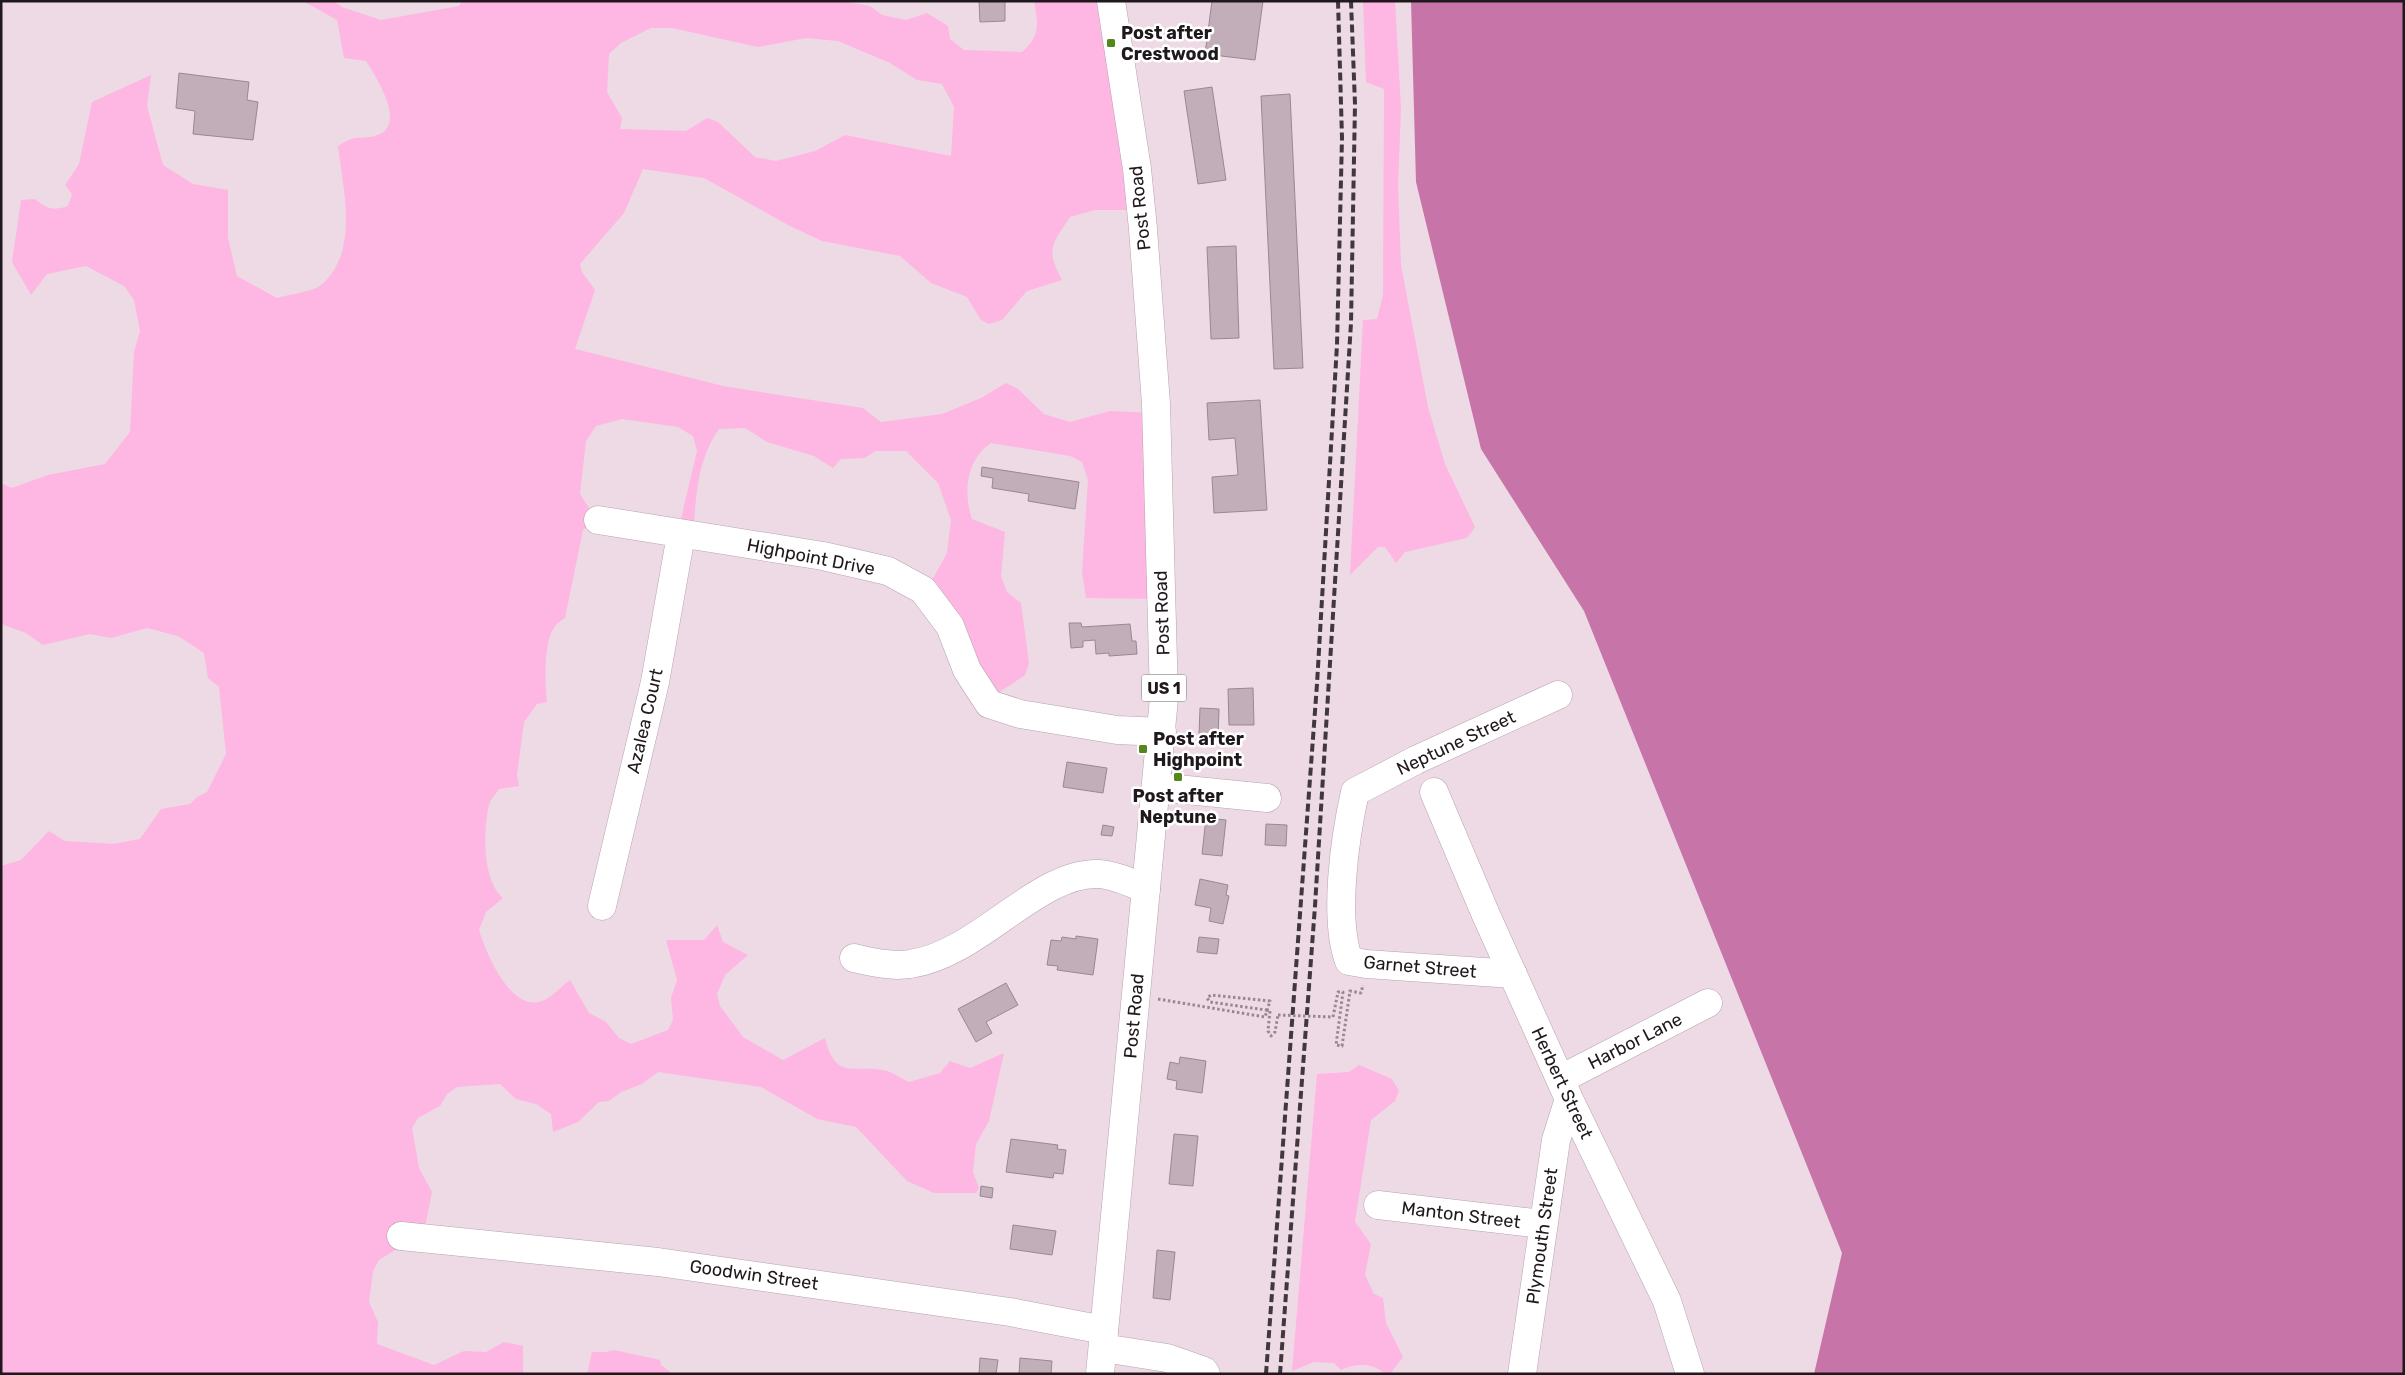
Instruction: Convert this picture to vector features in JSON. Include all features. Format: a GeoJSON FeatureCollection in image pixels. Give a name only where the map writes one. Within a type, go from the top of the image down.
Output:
{"type":"FeatureCollection","features":[{"type":"Feature","properties":{"kind":"street","name":"Post Road"},"geometry":{"type":"LineString","coordinates":[[1102,1351],[1164,698],[1156,404],[1136,169],[1111,1]]}},
{"type":"Feature","properties":{"kind":"street","name":"Highpoint Drive"},"geometry":{"type":"LineString","coordinates":[[598,520],[681,535],[823,556],[888,571],[923,590],[950,626],[967,670],[989,704],[1020,714],[1116,730],[1162,732]]}},
{"type":"Feature","properties":{"kind":"street","name":"Azalea Court"},"geometry":{"type":"LineString","coordinates":[[602,906],[655,682],[681,535]]}},
{"type":"Feature","properties":{"kind":"street","name":"Neptune Street"},"geometry":{"type":"LineString","coordinates":[[1355,792],[1416,760],[1558,696]]}},
{"type":"Feature","properties":{"kind":"street"},"geometry":{"type":"LineString","coordinates":[[1157,787],[1267,798]]}},
{"type":"Feature","properties":{"kind":"street","name":"Garnet Street"},"geometry":{"type":"LineString","coordinates":[[1355,792],[1347,828],[1342,906],[1343,944],[1349,961],[1366,964],[1513,974]]}},
{"type":"Feature","properties":{"kind":"street","name":"Herbert Street"},"geometry":{"type":"LineString","coordinates":[[1434,792],[1565,1089],[1667,1301],[1690,1374]]}},
{"type":"Feature","properties":{"kind":"street"},"geometry":{"type":"LineString","coordinates":[[854,958],[889,965],[910,964],[930,959],[970,942],[1040,893],[1059,883],[1079,876],[1100,874],[1146,889]]}},
{"type":"Feature","properties":{"kind":"street","name":"Harbor Lane"},"geometry":{"type":"LineString","coordinates":[[1565,1089],[1708,1003]]}},
{"type":"Feature","properties":{"kind":"street","name":"Plymouth Street"},"geometry":{"type":"LineString","coordinates":[[1522,1374],[1543,1224],[1565,1089]]}},
{"type":"Feature","properties":{"kind":"street","name":"Manton Street"},"geometry":{"type":"LineString","coordinates":[[1378,1205],[1543,1224]]}},
{"type":"Feature","properties":{"kind":"street","name":"Goodwin Street"},"geometry":{"type":"LineString","coordinates":[[401,1236],[658,1262],[1010,1312],[1102,1351],[1167,1358],[1204,1371],[1206,1374]]}},
{"type":"Feature","properties":{"kind":"path"},"geometry":{"type":"LineString","coordinates":[[1136,995],[1265,1017],[1270,1001],[1211,995],[1208,998],[1210,1002],[1268,1010],[1268,1031],[1271,1036],[1275,1032],[1278,1015],[1333,1017],[1338,992],[1343,992],[1336,1045],[1342,1046],[1350,991],[1361,993],[1366,964]]}},
{"type":"Feature","properties":{"kind":"shaded area"},"geometry":{"type":"Polygon","coordinates":[[[303,1],[333,1],[342,7],[381,20],[459,6],[462,1],[841,1],[870,6],[882,15],[906,20],[927,13],[948,26],[950,39],[964,50],[1022,52],[1032,40],[1037,29],[1034,1],[1110,1],[1139,210],[1095,210],[1070,217],[1055,241],[1052,253],[1062,280],[1027,291],[1002,320],[989,324],[981,320],[967,297],[931,283],[900,256],[822,241],[788,225],[704,178],[643,169],[624,213],[580,264],[582,272],[595,290],[575,349],[723,386],[863,408],[881,422],[942,414],[981,398],[1006,383],[1018,389],[1044,414],[1070,422],[1110,411],[1154,413],[1160,599],[1086,598],[1082,572],[1088,480],[1082,462],[1070,456],[991,443],[976,458],[972,468],[967,488],[969,509],[972,519],[1005,532],[1001,576],[1007,592],[1021,603],[1029,663],[1025,675],[992,697],[926,591],[947,553],[951,520],[938,483],[906,451],[875,451],[865,458],[841,459],[833,468],[814,456],[767,442],[745,428],[719,429],[706,454],[699,479],[693,533],[678,531],[697,451],[693,436],[678,427],[622,419],[596,426],[586,441],[580,494],[596,519],[583,530],[565,618],[556,625],[549,641],[546,662],[547,702],[537,704],[524,722],[517,775],[519,786],[499,789],[489,805],[485,841],[488,868],[496,890],[503,898],[486,912],[479,930],[487,952],[510,990],[520,998],[531,1002],[546,999],[570,980],[589,1013],[606,1022],[619,1038],[631,1044],[668,1030],[673,1020],[671,998],[677,980],[666,940],[704,940],[717,925],[723,942],[748,955],[725,975],[717,994],[720,1006],[743,1037],[783,1060],[825,1038],[835,1061],[841,1066],[887,1071],[909,1082],[940,1073],[950,1061],[970,1068],[1004,1053],[989,1121],[976,1144],[973,1172],[979,1188],[976,1193],[934,1193],[907,1181],[856,1127],[817,1119],[761,1087],[658,1072],[642,1084],[621,1092],[609,1101],[599,1102],[578,1122],[553,1132],[551,1114],[536,1104],[516,1099],[500,1084],[457,1087],[447,1094],[440,1106],[418,1118],[412,1128],[419,1168],[432,1192],[424,1232],[379,1260],[373,1271],[369,1302],[378,1322],[377,1344],[434,1365],[464,1351],[486,1352],[504,1342],[523,1346],[523,1374],[1,1374],[1,866],[21,860],[49,831],[65,841],[113,844],[140,839],[161,809],[190,804],[197,797],[207,792],[226,754],[219,687],[208,678],[204,653],[178,636],[147,628],[111,638],[90,634],[43,645],[26,633],[1,624],[1,483],[12,488],[48,475],[105,464],[130,432],[134,352],[140,331],[134,300],[124,286],[86,266],[47,274],[31,295],[12,262],[21,200],[35,199],[46,207],[54,209],[68,206],[72,194],[65,185],[79,164],[92,102],[151,75],[147,106],[163,165],[193,184],[228,190],[228,238],[237,276],[277,298],[318,287],[333,271],[341,255],[345,238],[345,200],[338,146],[353,139],[375,136],[385,131],[389,123],[390,113],[382,89],[366,61],[344,58],[337,20],[303,1]],[[651,28],[621,43],[609,54],[607,92],[622,118],[620,129],[686,131],[707,118],[718,122],[755,157],[776,161],[815,151],[845,135],[951,156],[954,107],[942,84],[917,80],[890,63],[838,41],[806,38],[758,47],[672,28],[651,28]]]}},
{"type":"Feature","properties":{"kind":"shaded area"},"geometry":{"type":"Polygon","coordinates":[[[1363,1],[1395,1],[1401,108],[1398,186],[1401,265],[1428,407],[1445,464],[1475,527],[1467,538],[1405,552],[1396,563],[1385,547],[1378,547],[1350,575],[1363,320],[1377,319],[1383,295],[1384,89],[1366,82],[1363,1]]]}},
{"type":"Feature","properties":{"kind":"shaded area"},"geometry":{"type":"Polygon","coordinates":[[[1411,1],[2404,1],[2404,1374],[1814,1374],[1842,1253],[1584,611],[1481,449],[1416,182],[1411,1]]]}},
{"type":"Feature","properties":{"kind":"shaded area"},"geometry":{"type":"Polygon","coordinates":[[[1359,1065],[1392,1079],[1399,1091],[1395,1101],[1371,1120],[1355,1222],[1371,1244],[1365,1275],[1374,1294],[1383,1298],[1386,1323],[1403,1357],[1390,1374],[1367,1365],[1341,1370],[1334,1363],[1314,1362],[1292,1371],[1317,1074],[1349,1072],[1359,1065]]]}},
{"type":"Feature","properties":{"kind":"shaded area"},"geometry":{"type":"Polygon","coordinates":[[[614,1350],[660,1360],[661,1365],[673,1374],[587,1374],[592,1352],[614,1350]]]}},
{"type":"Feature","properties":{"kind":"building"},"geometry":{"type":"Polygon","coordinates":[[[979,1],[1005,1],[1005,21],[980,22],[979,1]]]}},
{"type":"Feature","properties":{"kind":"building"},"geometry":{"type":"Polygon","coordinates":[[[1212,1],[1263,1],[1255,60],[1205,54],[1212,1]]]}},
{"type":"Feature","properties":{"kind":"building"},"geometry":{"type":"Polygon","coordinates":[[[179,73],[249,82],[247,100],[258,102],[253,140],[193,134],[195,111],[176,108],[179,73]]]}},
{"type":"Feature","properties":{"kind":"building"},"geometry":{"type":"Polygon","coordinates":[[[1212,87],[1226,180],[1198,184],[1184,91],[1212,87]]]}},
{"type":"Feature","properties":{"kind":"building"},"geometry":{"type":"Polygon","coordinates":[[[1290,94],[1303,368],[1274,369],[1261,96],[1290,94]]]}},
{"type":"Feature","properties":{"kind":"building"},"geometry":{"type":"Polygon","coordinates":[[[1236,246],[1239,338],[1211,339],[1207,247],[1236,246]]]}},
{"type":"Feature","properties":{"kind":"building"},"geometry":{"type":"Polygon","coordinates":[[[1260,400],[1267,510],[1214,513],[1212,477],[1238,475],[1235,438],[1209,440],[1207,403],[1260,400]]]}},
{"type":"Feature","properties":{"kind":"building"},"geometry":{"type":"Polygon","coordinates":[[[982,467],[1079,482],[1075,509],[1028,501],[1029,494],[992,488],[993,478],[981,476],[982,467]]]}},
{"type":"Feature","properties":{"kind":"building"},"geometry":{"type":"Polygon","coordinates":[[[1069,623],[1081,623],[1082,627],[1130,624],[1132,641],[1136,641],[1137,654],[1109,656],[1109,653],[1096,654],[1095,640],[1083,641],[1083,647],[1071,648],[1069,623]]]}},
{"type":"Feature","properties":{"kind":"building"},"geometry":{"type":"Polygon","coordinates":[[[1253,688],[1254,725],[1229,725],[1228,689],[1253,688]]]}},
{"type":"Feature","properties":{"kind":"building"},"geometry":{"type":"Polygon","coordinates":[[[1200,708],[1219,709],[1218,737],[1199,736],[1200,708]]]}},
{"type":"Feature","properties":{"kind":"building"},"geometry":{"type":"Polygon","coordinates":[[[1067,762],[1107,768],[1103,793],[1063,787],[1067,762]]]}},
{"type":"Feature","properties":{"kind":"building"},"geometry":{"type":"Polygon","coordinates":[[[1206,818],[1226,820],[1222,856],[1202,854],[1206,818]]]}},
{"type":"Feature","properties":{"kind":"building"},"geometry":{"type":"Polygon","coordinates":[[[1266,824],[1287,825],[1286,846],[1265,845],[1266,824]]]}},
{"type":"Feature","properties":{"kind":"building"},"geometry":{"type":"Polygon","coordinates":[[[1103,825],[1114,827],[1112,836],[1101,835],[1103,825]]]}},
{"type":"Feature","properties":{"kind":"building"},"geometry":{"type":"Polygon","coordinates":[[[1200,879],[1228,885],[1226,895],[1229,896],[1223,924],[1209,921],[1211,908],[1195,905],[1200,879]]]}},
{"type":"Feature","properties":{"kind":"building"},"geometry":{"type":"Polygon","coordinates":[[[1076,936],[1098,939],[1093,975],[1057,970],[1058,966],[1047,965],[1051,940],[1061,941],[1062,937],[1076,939],[1076,936]]]}},
{"type":"Feature","properties":{"kind":"building"},"geometry":{"type":"Polygon","coordinates":[[[1199,937],[1219,939],[1217,954],[1197,952],[1199,937]]]}},
{"type":"Feature","properties":{"kind":"building"},"geometry":{"type":"Polygon","coordinates":[[[1006,983],[1018,1005],[986,1022],[992,1033],[976,1042],[958,1009],[1006,983]]]}},
{"type":"Feature","properties":{"kind":"building"},"geometry":{"type":"Polygon","coordinates":[[[1180,1057],[1206,1061],[1202,1093],[1176,1089],[1177,1081],[1167,1079],[1170,1062],[1179,1064],[1180,1057]]]}},
{"type":"Feature","properties":{"kind":"building"},"geometry":{"type":"Polygon","coordinates":[[[1174,1134],[1198,1136],[1193,1186],[1169,1184],[1174,1134]]]}},
{"type":"Feature","properties":{"kind":"building"},"geometry":{"type":"Polygon","coordinates":[[[1011,1139],[1058,1145],[1057,1149],[1066,1150],[1063,1174],[1054,1173],[1053,1178],[1006,1172],[1011,1139]]]}},
{"type":"Feature","properties":{"kind":"building"},"geometry":{"type":"Polygon","coordinates":[[[981,1186],[993,1188],[992,1198],[980,1196],[981,1186]]]}},
{"type":"Feature","properties":{"kind":"building"},"geometry":{"type":"Polygon","coordinates":[[[1013,1225],[1056,1231],[1052,1255],[1010,1249],[1013,1225]]]}},
{"type":"Feature","properties":{"kind":"building"},"geometry":{"type":"Polygon","coordinates":[[[1157,1250],[1175,1252],[1170,1300],[1153,1298],[1157,1250]]]}},
{"type":"Feature","properties":{"kind":"building"},"geometry":{"type":"Polygon","coordinates":[[[980,1358],[998,1360],[996,1374],[979,1374],[980,1358]]]}},
{"type":"Feature","properties":{"kind":"building"},"geometry":{"type":"Polygon","coordinates":[[[1020,1358],[1052,1361],[1051,1374],[1019,1374],[1020,1358]]]}},
{"type":"Feature","properties":{"kind":"railway"},"geometry":{"type":"LineString","coordinates":[[1266,1374],[1317,684],[1337,345],[1342,138],[1338,1]]}},
{"type":"Feature","properties":{"kind":"railway"},"geometry":{"type":"LineString","coordinates":[[1280,1374],[1315,906],[1351,323],[1355,104],[1351,1]]}},
{"type":"Feature","properties":{"kind":"place","name":"Post after Crestwood"},"geometry":{"type":"Point","coordinates":[1111,43]}},
{"type":"Feature","properties":{"kind":"place","name":"Post after Highpoint"},"geometry":{"type":"Point","coordinates":[1143,749]}},
{"type":"Feature","properties":{"kind":"place","name":"Post after Neptune"},"geometry":{"type":"Point","coordinates":[1178,777]}}]}
